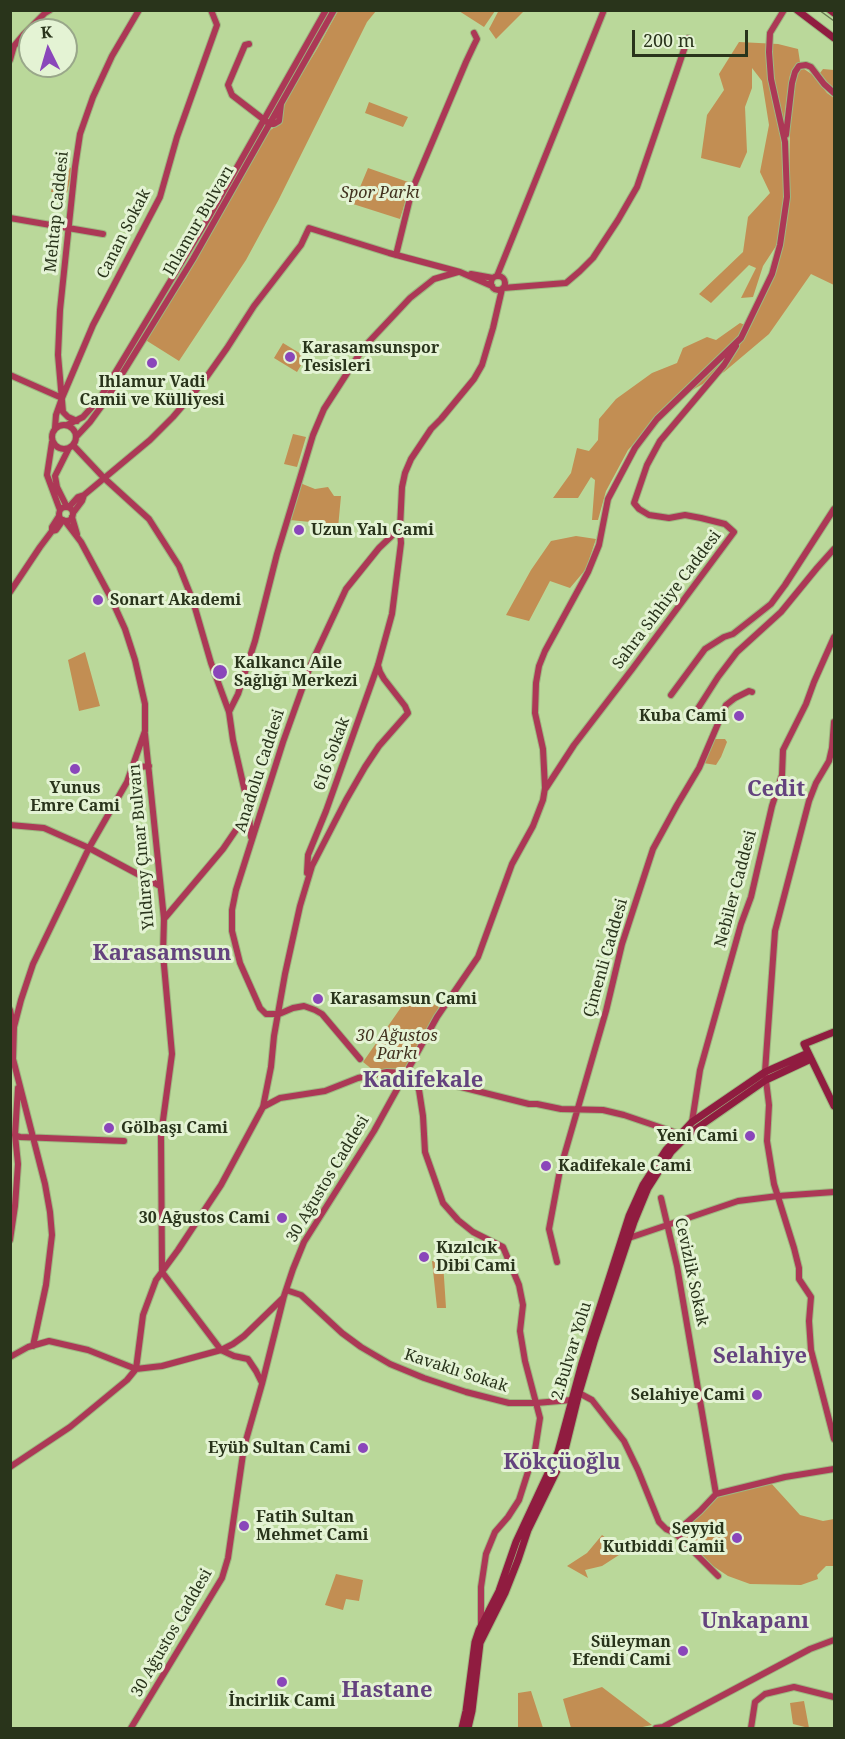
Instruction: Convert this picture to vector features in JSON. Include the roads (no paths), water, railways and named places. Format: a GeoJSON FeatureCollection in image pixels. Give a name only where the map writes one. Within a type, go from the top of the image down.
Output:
{"type":"FeatureCollection","features":[{"type":"Feature","properties":{"kind":"main road"},"geometry":{"type":"LineString","coordinates":[[799,10],[834,37]]}},
{"type":"Feature","properties":{"kind":"main road"},"geometry":{"type":"LineString","coordinates":[[830,10],[834,13]]}},
{"type":"Feature","properties":{"kind":"main road"},"geometry":{"type":"LineString","coordinates":[[833,1102],[804,1044],[834,1032]]}},
{"type":"Feature","properties":{"kind":"main road","name":"2.Bulvar Yolu"},"geometry":{"type":"LineString","coordinates":[[468,1728],[480,1643],[505,1593],[530,1511],[558,1452],[571,1400],[629,1216],[644,1185],[657,1163],[692,1122],[765,1076],[810,1056]]}},
{"type":"Feature","properties":{"kind":"main road","name":"2.Bulvar Yolu"},"geometry":{"type":"LineString","coordinates":[[462,1728],[468,1701],[475,1642],[562,1458],[579,1393],[629,1238],[648,1188],[671,1152],[690,1133],[765,1076]]}},
{"type":"Feature","properties":{"kind":"street"},"geometry":{"type":"LineString","coordinates":[[10,60],[14,46],[50,10]]}},
{"type":"Feature","properties":{"kind":"street","name":"Mehtap Caddesi"},"geometry":{"type":"LineString","coordinates":[[55,428],[56,415],[62,398],[58,355],[60,310],[80,134],[93,97],[112,56],[139,10]]}},
{"type":"Feature","properties":{"kind":"street","name":"Canan Sokak"},"geometry":{"type":"LineString","coordinates":[[62,398],[93,325],[160,197],[177,137],[216,25],[211,10]]}},
{"type":"Feature","properties":{"kind":"street","name":"Ihlamur Bulvarı"},"geometry":{"type":"LineString","coordinates":[[67,425],[83,417],[100,398],[210,215],[326,10]]}},
{"type":"Feature","properties":{"kind":"street","name":"Ihlamur Bulvarı"},"geometry":{"type":"LineString","coordinates":[[76,437],[90,422],[134,355],[199,249],[334,10]]}},
{"type":"Feature","properties":{"kind":"street"},"geometry":{"type":"LineString","coordinates":[[400,528],[402,487],[411,459],[431,429],[474,379],[482,365],[495,320],[499,283],[507,252],[604,10]]}},
{"type":"Feature","properties":{"kind":"street","name":"30 Ağustos Caddesi"},"geometry":{"type":"LineString","coordinates":[[131,1728],[222,1578],[228,1558],[244,1447],[285,1293],[304,1242],[372,1134],[437,1017],[478,957],[512,864],[533,826],[545,788],[543,749],[535,713],[539,666],[588,573],[599,545],[608,499],[635,448],[657,419],[741,338],[772,274],[780,245],[788,197],[785,142],[771,80],[769,52],[770,33],[784,10]]}},
{"type":"Feature","properties":{"kind":"street"},"geometry":{"type":"LineString","coordinates":[[396,255],[412,190],[477,39],[474,33]]}},
{"type":"Feature","properties":{"kind":"street"},"geometry":{"type":"LineString","coordinates":[[10,592],[52,531],[52,527],[82,501],[84,495],[159,432],[203,382],[254,306],[301,244],[309,228],[396,255],[516,287],[566,283],[593,258],[637,187],[688,38]]}},
{"type":"Feature","properties":{"kind":"street"},"geometry":{"type":"LineString","coordinates":[[249,44],[245,45],[228,85],[232,95],[270,124]]}},
{"type":"Feature","properties":{"kind":"street"},"geometry":{"type":"LineString","coordinates":[[785,142],[792,83],[799,66],[812,67],[824,84],[834,93]]}},
{"type":"Feature","properties":{"kind":"street"},"geometry":{"type":"LineString","coordinates":[[10,218],[103,234]]}},
{"type":"Feature","properties":{"kind":"street"},"geometry":{"type":"LineString","coordinates":[[229,712],[238,693],[255,641],[288,518],[313,435],[324,409],[364,347],[410,298],[434,279],[460,272]]}},
{"type":"Feature","properties":{"kind":"street","name":"Sahra Sıhhiye Caddesi"},"geometry":{"type":"LineString","coordinates":[[545,788],[574,745],[734,532],[725,524],[701,518],[685,515],[669,518],[649,515],[634,503],[647,465],[660,441],[724,365],[741,338]]}},
{"type":"Feature","properties":{"kind":"street"},"geometry":{"type":"LineString","coordinates":[[10,375],[62,398],[63,412],[77,421]]}},
{"type":"Feature","properties":{"kind":"street"},"geometry":{"type":"LineString","coordinates":[[33,1346],[46,1285],[52,1235],[48,1200],[13,1058],[14,1027],[33,964],[89,848],[127,782],[145,731],[145,704],[125,629],[110,596],[66,514],[47,475],[52,435],[55,428],[61,425],[67,425],[75,432],[76,437],[55,480],[66,514]]}},
{"type":"Feature","properties":{"kind":"street"},"geometry":{"type":"LineString","coordinates":[[52,442],[61,449],[71,447]]}},
{"type":"Feature","properties":{"kind":"street"},"geometry":{"type":"LineString","coordinates":[[71,447],[149,519],[179,566],[193,601],[211,663],[229,712],[248,806],[251,841]]}},
{"type":"Feature","properties":{"kind":"street"},"geometry":{"type":"LineString","coordinates":[[671,695],[705,649],[733,634],[771,603],[834,509]]}},
{"type":"Feature","properties":{"kind":"street","name":"616 Sokak"},"geometry":{"type":"LineString","coordinates":[[306,882],[308,855],[378,665],[392,614],[402,543],[400,528]]}},
{"type":"Feature","properties":{"kind":"street","name":"Anadolu Caddesi"},"geometry":{"type":"LineString","coordinates":[[279,1014],[266,1014],[260,1008],[240,963],[232,931],[232,910],[236,890],[311,664],[346,589],[379,548],[400,528]]}},
{"type":"Feature","properties":{"kind":"street"},"geometry":{"type":"LineString","coordinates":[[695,713],[737,652],[781,612],[834,549]]}},
{"type":"Feature","properties":{"kind":"street","name":"Nebiler Caddesi"},"geometry":{"type":"LineString","coordinates":[[692,1122],[700,1070],[751,897],[772,806],[782,775],[783,750],[806,704],[834,637]]}},
{"type":"Feature","properties":{"kind":"street"},"geometry":{"type":"LineString","coordinates":[[10,1467],[70,1427],[127,1380],[136,1369],[143,1315],[156,1280],[221,1185],[263,1107],[285,974],[306,882],[318,853],[355,783],[380,746],[408,713],[384,679],[378,665]]}},
{"type":"Feature","properties":{"kind":"street","name":"Çimenli Caddesi"},"geometry":{"type":"LineString","coordinates":[[557,1262],[549,1229],[560,1170],[622,944],[653,849],[699,768],[726,705],[749,691],[752,692]]}},
{"type":"Feature","properties":{"kind":"street"},"geometry":{"type":"LineString","coordinates":[[834,722],[829,761],[809,801],[775,931],[765,1076],[768,1105],[767,1141],[778,1196],[799,1268],[799,1279],[811,1297],[809,1321],[811,1350],[834,1439]]}},
{"type":"Feature","properties":{"kind":"street","name":"Yıldıray Çınar Bulvarı"},"geometry":{"type":"LineString","coordinates":[[145,731],[164,919],[163,954],[172,1054],[161,1135],[162,1272]]}},
{"type":"Feature","properties":{"kind":"street"},"geometry":{"type":"LineString","coordinates":[[136,759],[140,754],[148,756]]}},
{"type":"Feature","properties":{"kind":"street"},"geometry":{"type":"LineString","coordinates":[[127,782],[139,767],[149,766]]}},
{"type":"Feature","properties":{"kind":"street"},"geometry":{"type":"LineString","coordinates":[[164,919],[223,849],[238,827],[248,806]]}},
{"type":"Feature","properties":{"kind":"street"},"geometry":{"type":"LineString","coordinates":[[10,825],[44,828],[89,848],[160,885]]}},
{"type":"Feature","properties":{"kind":"street"},"geometry":{"type":"LineString","coordinates":[[279,1014],[304,1006],[315,1010],[322,1014],[360,1059]]}},
{"type":"Feature","properties":{"kind":"street"},"geometry":{"type":"LineString","coordinates":[[10,1010],[14,1027]]}},
{"type":"Feature","properties":{"kind":"street"},"geometry":{"type":"LineString","coordinates":[[263,1107],[280,1098],[325,1091],[358,1078],[387,1072],[405,1073],[529,1104],[561,1109],[603,1110],[680,1134]]}},
{"type":"Feature","properties":{"kind":"street"},"geometry":{"type":"LineString","coordinates":[[405,1073],[419,1090],[425,1152],[443,1203],[472,1232],[503,1247],[519,1285],[523,1305],[520,1331],[525,1361],[540,1418],[535,1450],[519,1500],[495,1532],[486,1554],[481,1587],[481,1626]]}},
{"type":"Feature","properties":{"kind":"street"},"geometry":{"type":"LineString","coordinates":[[10,1240],[18,1164],[15,1135],[18,1082]]}},
{"type":"Feature","properties":{"kind":"street"},"geometry":{"type":"LineString","coordinates":[[15,1135],[124,1141]]}},
{"type":"Feature","properties":{"kind":"street"},"geometry":{"type":"LineString","coordinates":[[629,1238],[738,1201],[834,1192]]}},
{"type":"Feature","properties":{"kind":"street","name":"Cevizlik Sokak"},"geometry":{"type":"LineString","coordinates":[[661,1198],[695,1362],[716,1494]]}},
{"type":"Feature","properties":{"kind":"street"},"geometry":{"type":"LineString","coordinates":[[162,1272],[221,1350],[248,1359],[262,1384]]}},
{"type":"Feature","properties":{"kind":"street"},"geometry":{"type":"LineString","coordinates":[[10,1357],[49,1341],[76,1346],[136,1369],[162,1366],[221,1350],[244,1336],[285,1293]]}},
{"type":"Feature","properties":{"kind":"street","name":"Kavaklı Sokak"},"geometry":{"type":"LineString","coordinates":[[285,1293],[301,1295],[342,1333],[361,1347],[390,1364],[424,1378],[509,1403],[571,1400]]}},
{"type":"Feature","properties":{"kind":"street"},"geometry":{"type":"LineString","coordinates":[[579,1393],[592,1400],[624,1441],[659,1522],[666,1529],[675,1533],[718,1576]]}},
{"type":"Feature","properties":{"kind":"street"},"geometry":{"type":"LineString","coordinates":[[675,1533],[716,1494],[785,1477],[834,1469]]}},
{"type":"Feature","properties":{"kind":"street"},"geometry":{"type":"LineString","coordinates":[[656,1728],[668,1727],[810,1649],[834,1640]]}},
{"type":"Feature","properties":{"kind":"street"},"geometry":{"type":"LineString","coordinates":[[751,1728],[755,1702],[765,1694],[794,1687],[834,1697]]}},
{"type":"Feature","properties":{"kind":"tram line"},"geometry":{"type":"LineString","coordinates":[[819,10],[834,21]]}},
{"type":"Feature","properties":{"kind":"place","name":"Karasamsunspor Tesisleri"},"geometry":{"type":"Point","coordinates":[290,357]}},
{"type":"Feature","properties":{"kind":"place","name":"Ihlamur Vadi Camii ve Külliyesi"},"geometry":{"type":"Point","coordinates":[152,363]}},
{"type":"Feature","properties":{"kind":"place","name":"Uzun Yalı Cami"},"geometry":{"type":"Point","coordinates":[299,530]}},
{"type":"Feature","properties":{"kind":"place","name":"Sonart Akademi"},"geometry":{"type":"Point","coordinates":[98,600]}},
{"type":"Feature","properties":{"kind":"place","name":"Kalkancı Aile Sağlığı Merkezi"},"geometry":{"type":"Point","coordinates":[220,672]}},
{"type":"Feature","properties":{"kind":"place","name":"Kuba Cami"},"geometry":{"type":"Point","coordinates":[739,716]}},
{"type":"Feature","properties":{"kind":"place","name":"Yunus Emre Cami"},"geometry":{"type":"Point","coordinates":[75,769]}},
{"type":"Feature","properties":{"kind":"place","name":"Karasamsun Cami"},"geometry":{"type":"Point","coordinates":[318,999]}},
{"type":"Feature","properties":{"kind":"place","name":"Gölbaşı Cami"},"geometry":{"type":"Point","coordinates":[109,1128]}},
{"type":"Feature","properties":{"kind":"place","name":"Yeni Cami"},"geometry":{"type":"Point","coordinates":[750,1136]}},
{"type":"Feature","properties":{"kind":"place","name":"Kadifekale Cami"},"geometry":{"type":"Point","coordinates":[546,1166]}},
{"type":"Feature","properties":{"kind":"place","name":"30 Ağustos Cami"},"geometry":{"type":"Point","coordinates":[282,1218]}},
{"type":"Feature","properties":{"kind":"place","name":"Kızılcık Dibi Cami"},"geometry":{"type":"Point","coordinates":[424,1257]}},
{"type":"Feature","properties":{"kind":"place","name":"Selahiye Cami"},"geometry":{"type":"Point","coordinates":[757,1395]}},
{"type":"Feature","properties":{"kind":"place","name":"Eyüb Sultan Cami"},"geometry":{"type":"Point","coordinates":[363,1448]}},
{"type":"Feature","properties":{"kind":"place","name":"Fatih Sultan Mehmet Cami"},"geometry":{"type":"Point","coordinates":[244,1526]}},
{"type":"Feature","properties":{"kind":"place","name":"Seyyid Kutbiddi Camii"},"geometry":{"type":"Point","coordinates":[737,1538]}},
{"type":"Feature","properties":{"kind":"place","name":"Süleyman Efendi Cami"},"geometry":{"type":"Point","coordinates":[683,1651]}},
{"type":"Feature","properties":{"kind":"place","name":"İncirlik Cami"},"geometry":{"type":"Point","coordinates":[282,1682]}},
{"type":"Feature","properties":{"kind":"district","name":"Cedit"},"geometry":{"type":"Point","coordinates":[776,790]}},
{"type":"Feature","properties":{"kind":"district","name":"Karasamsun"},"geometry":{"type":"Point","coordinates":[162,954]}},
{"type":"Feature","properties":{"kind":"district","name":"Kadifekale"},"geometry":{"type":"Point","coordinates":[423,1081]}},
{"type":"Feature","properties":{"kind":"district","name":"Selahiye"},"geometry":{"type":"Point","coordinates":[760,1357]}},
{"type":"Feature","properties":{"kind":"district","name":"Kökçüoğlu"},"geometry":{"type":"Point","coordinates":[562,1463]}},
{"type":"Feature","properties":{"kind":"district","name":"Unkapanı"},"geometry":{"type":"Point","coordinates":[755,1622]}},
{"type":"Feature","properties":{"kind":"district","name":"Hastane"},"geometry":{"type":"Point","coordinates":[387,1691]}},
{"type":"Feature","properties":{"kind":"park label","name":"Spor Parkı"},"geometry":{"type":"Point","coordinates":[380,193]}},
{"type":"Feature","properties":{"kind":"park label","name":"30 Ağustos Parkı"},"geometry":{"type":"Point","coordinates":[397,1045]}}]}
